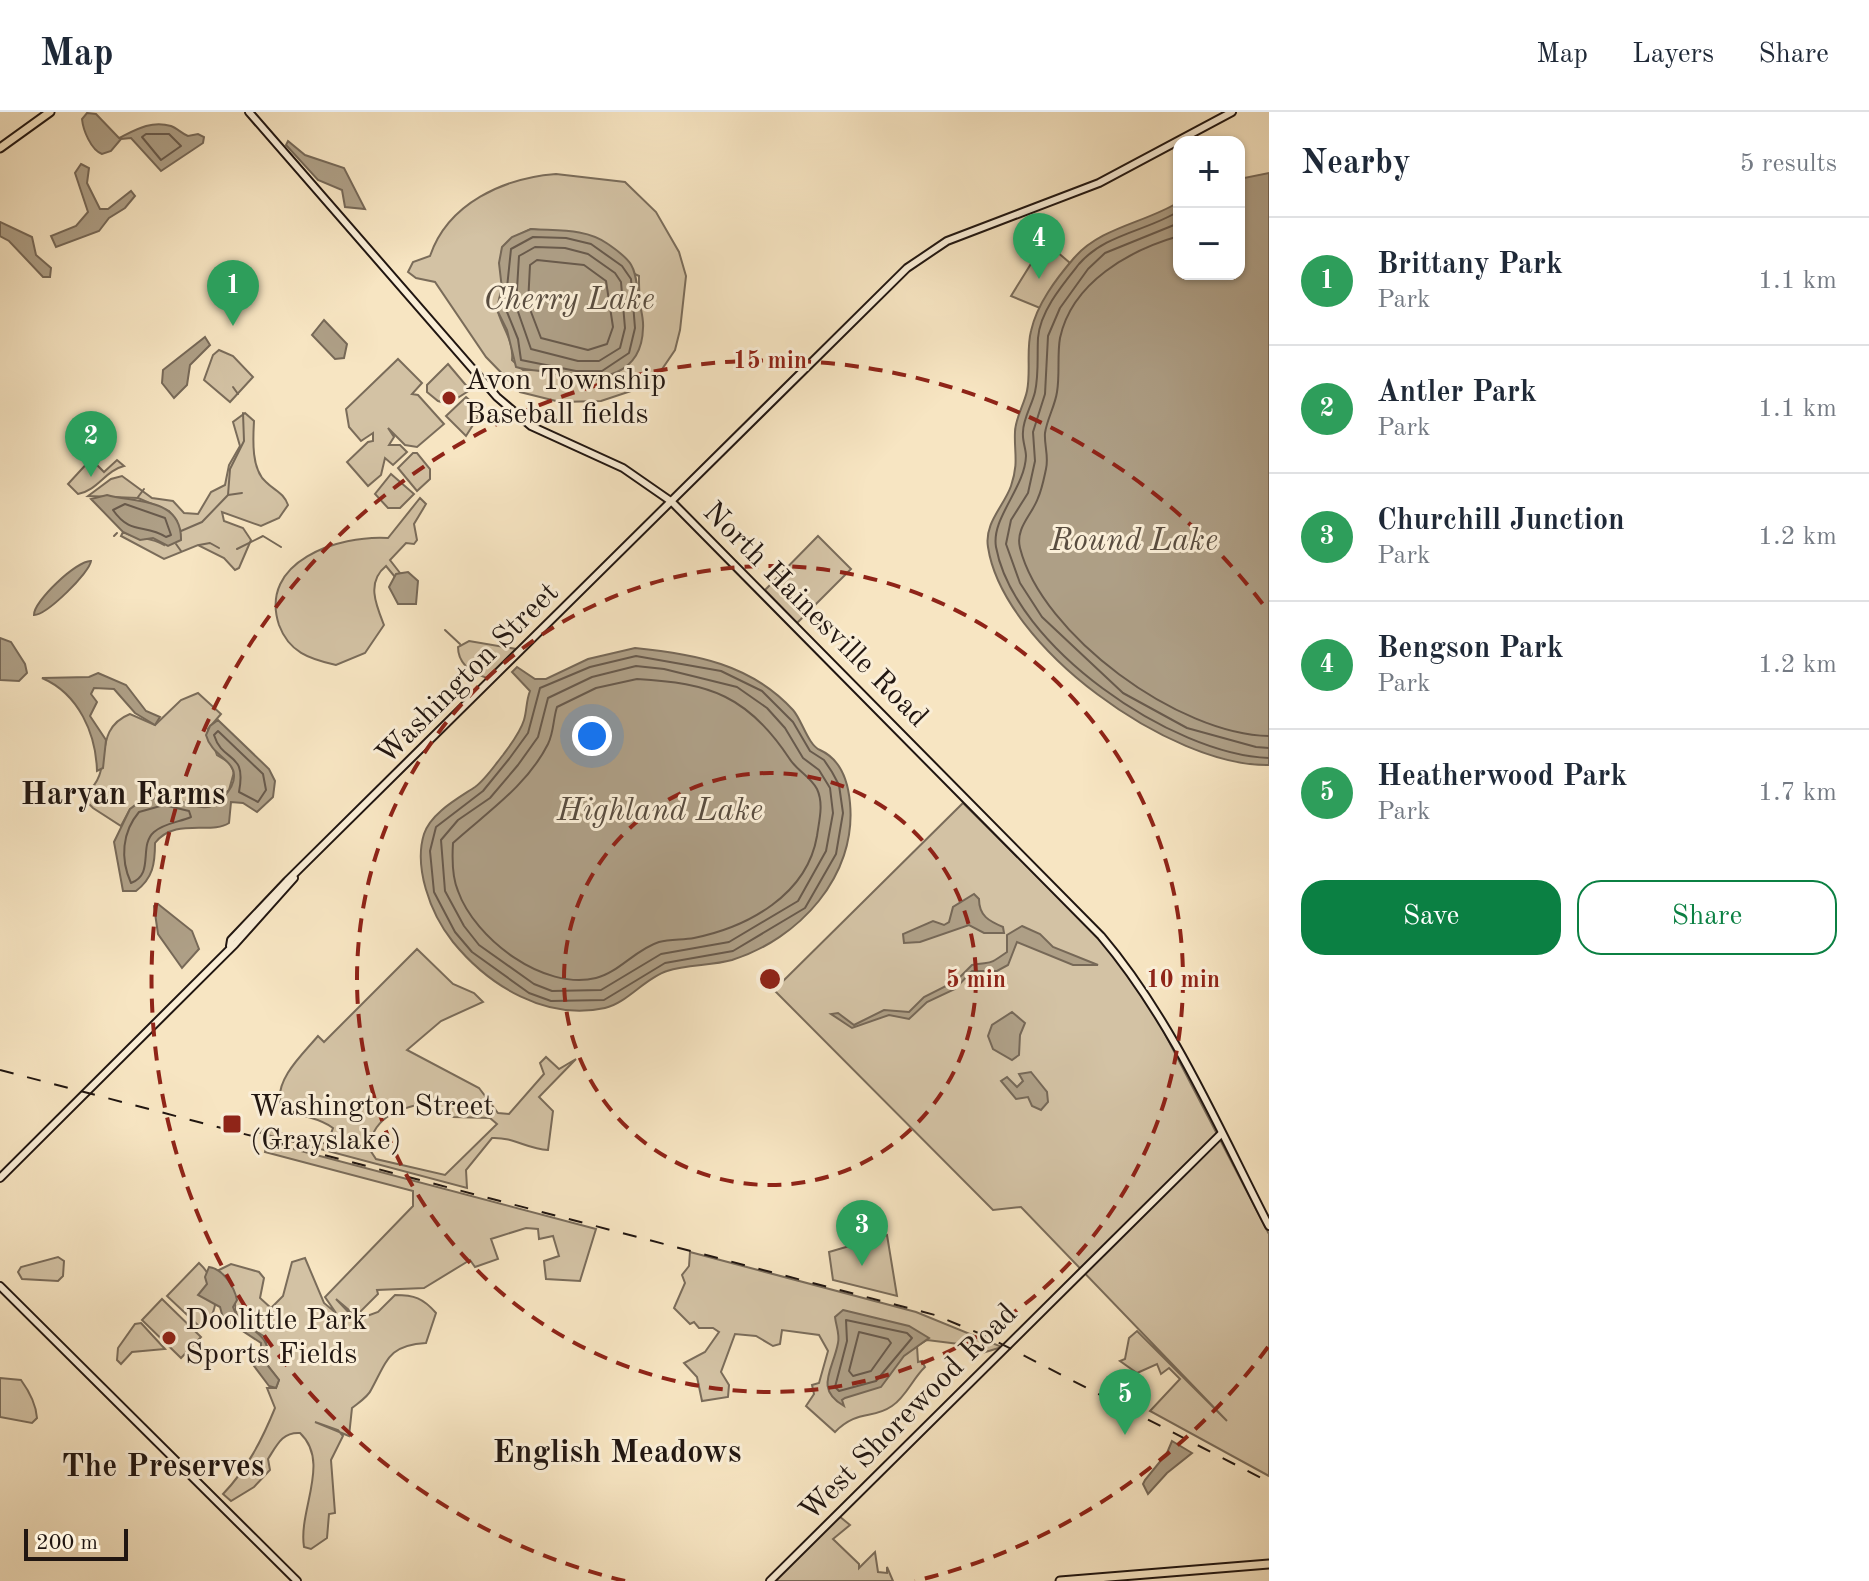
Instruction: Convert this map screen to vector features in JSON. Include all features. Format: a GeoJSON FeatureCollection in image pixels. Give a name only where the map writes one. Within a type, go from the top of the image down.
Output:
{"type":"FeatureCollection","features":[{"type":"Feature","properties":{"kind":"main road"},"geometry":{"type":"LineString","coordinates":[[0,148],[50,112]]}},
{"type":"Feature","properties":{"kind":"main road","name":"North Hainesville Road"},"geometry":{"type":"LineString","coordinates":[[249,112],[513,413],[547,435],[623,468],[672,502],[1101,936],[1154,1006],[1269,1226]]}},
{"type":"Feature","properties":{"kind":"main road","name":"Washington Street"},"geometry":{"type":"LineString","coordinates":[[0,1178],[230,946],[294,877],[907,268],[928,252],[1099,183],[1232,112]]}},
{"type":"Feature","properties":{"kind":"main road","name":"West Shorewood Road"},"geometry":{"type":"LineString","coordinates":[[770,1581],[1221,1134]]}},
{"type":"Feature","properties":{"kind":"main road"},"geometry":{"type":"LineString","coordinates":[[0,1286],[297,1581]]}},
{"type":"Feature","properties":{"kind":"main road"},"geometry":{"type":"LineString","coordinates":[[1060,1581],[1269,1564]]}},
{"type":"Feature","properties":{"kind":"shaded area"},"geometry":{"type":"Polygon","coordinates":[[[556,174],[625,182],[656,212],[679,252],[686,276],[675,350],[656,378],[643,387],[601,401],[560,402],[520,392],[486,357],[435,282],[416,278],[408,272],[413,262],[430,256],[438,237],[464,208],[498,188],[536,176],[556,174]],[[531,229],[503,247],[498,309],[510,341],[512,360],[523,370],[544,371],[577,379],[595,380],[613,374],[625,366],[638,345],[641,318],[639,276],[540,230],[531,229]]]}},
{"type":"Feature","properties":{"kind":"shaded area"},"geometry":{"type":"Polygon","coordinates":[[[1049,245],[1070,263],[1040,308],[1011,296],[1034,259],[1049,245]]]}},
{"type":"Feature","properties":{"kind":"shaded area"},"geometry":{"type":"Polygon","coordinates":[[[219,350],[233,356],[253,377],[230,402],[204,380],[213,355],[219,350]]]}},
{"type":"Feature","properties":{"kind":"shaded area"},"geometry":{"type":"Polygon","coordinates":[[[398,359],[422,383],[412,394],[418,395],[444,424],[417,447],[405,445],[388,428],[394,437],[389,445],[400,445],[407,452],[393,465],[385,458],[381,475],[368,486],[347,462],[373,441],[373,433],[361,441],[349,427],[346,409],[398,359]]]}},
{"type":"Feature","properties":{"kind":"shaded area"},"geometry":{"type":"Polygon","coordinates":[[[448,364],[470,390],[448,404],[427,392],[427,385],[448,364]]]}},
{"type":"Feature","properties":{"kind":"shaded area"},"geometry":{"type":"Polygon","coordinates":[[[466,397],[475,405],[478,417],[466,436],[446,416],[466,397]]]}},
{"type":"Feature","properties":{"kind":"shaded area"},"geometry":{"type":"Polygon","coordinates":[[[245,413],[254,421],[254,453],[258,470],[288,505],[279,518],[261,526],[222,512],[224,521],[243,528],[251,540],[239,568],[235,570],[224,558],[198,545],[164,559],[121,536],[123,532],[164,545],[177,521],[169,511],[138,498],[88,496],[111,479],[122,476],[152,498],[173,501],[184,513],[198,514],[211,492],[225,485],[229,465],[240,446],[233,422],[245,413]]]}},
{"type":"Feature","properties":{"kind":"shaded area"},"geometry":{"type":"Polygon","coordinates":[[[413,453],[417,453],[430,469],[430,479],[417,491],[398,468],[413,453]]]}},
{"type":"Feature","properties":{"kind":"shaded area"},"geometry":{"type":"Polygon","coordinates":[[[91,459],[104,472],[117,460],[124,466],[91,489],[78,494],[68,484],[91,459]]]}},
{"type":"Feature","properties":{"kind":"shaded area"},"geometry":{"type":"Polygon","coordinates":[[[391,474],[414,494],[400,508],[388,508],[375,494],[391,474]]]}},
{"type":"Feature","properties":{"kind":"shaded area"},"geometry":{"type":"Polygon","coordinates":[[[420,498],[426,504],[414,524],[417,540],[414,544],[406,543],[390,560],[400,573],[395,577],[386,566],[376,579],[374,594],[384,625],[365,653],[336,665],[309,657],[294,648],[279,625],[276,603],[280,584],[291,569],[307,556],[326,547],[347,541],[388,538],[420,498]]]}},
{"type":"Feature","properties":{"kind":"shaded area"},"geometry":{"type":"Polygon","coordinates":[[[818,536],[851,569],[797,623],[765,590],[818,536]]]}},
{"type":"Feature","properties":{"kind":"shaded area"},"geometry":{"type":"Polygon","coordinates":[[[469,641],[516,649],[487,678],[471,670],[460,658],[458,647],[469,641]]]}},
{"type":"Feature","properties":{"kind":"shaded area"},"geometry":{"type":"Polygon","coordinates":[[[198,693],[221,714],[208,729],[217,755],[230,763],[234,772],[229,790],[213,805],[204,808],[164,797],[130,809],[121,826],[93,808],[75,790],[87,792],[95,784],[100,774],[106,740],[118,721],[130,714],[155,725],[181,700],[198,693]]]}},
{"type":"Feature","properties":{"kind":"shaded area"},"geometry":{"type":"Polygon","coordinates":[[[963,803],[1094,933],[1125,970],[1152,1009],[1269,1234],[1269,1476],[1150,1411],[1180,1379],[1169,1368],[1161,1374],[1157,1364],[1137,1373],[1120,1361],[1125,1359],[1129,1338],[1137,1331],[1227,1421],[1021,1207],[993,1210],[774,990],[963,803]]]}},
{"type":"Feature","properties":{"kind":"shaded area"},"geometry":{"type":"Polygon","coordinates":[[[417,949],[453,984],[474,993],[483,1002],[441,1021],[407,1050],[479,1088],[498,1113],[509,1114],[544,1074],[540,1063],[546,1057],[559,1069],[576,1059],[539,1097],[553,1111],[548,1150],[492,1138],[466,1170],[467,1188],[260,1133],[264,1129],[327,1144],[333,1128],[295,1113],[280,1103],[282,1085],[292,1067],[318,1036],[324,1042],[417,949]],[[423,1104],[395,1112],[380,1123],[371,1140],[370,1150],[376,1159],[445,1175],[497,1124],[490,1118],[453,1117],[423,1104]]]}},
{"type":"Feature","properties":{"kind":"shaded area"},"geometry":{"type":"Polygon","coordinates":[[[267,1142],[596,1229],[580,1281],[546,1279],[544,1261],[559,1256],[553,1236],[539,1239],[538,1229],[526,1228],[491,1239],[498,1259],[475,1267],[470,1260],[424,1288],[377,1290],[378,1294],[356,1316],[336,1299],[356,1320],[378,1312],[395,1295],[418,1298],[436,1313],[426,1343],[404,1347],[390,1356],[370,1393],[352,1408],[349,1436],[340,1432],[343,1436],[331,1460],[335,1513],[329,1514],[327,1538],[311,1549],[304,1547],[303,1533],[313,1458],[309,1445],[300,1433],[281,1440],[268,1459],[270,1470],[254,1487],[231,1501],[223,1494],[247,1464],[265,1431],[275,1408],[267,1388],[276,1388],[279,1380],[265,1362],[268,1355],[265,1337],[237,1319],[233,1291],[219,1270],[231,1264],[259,1272],[264,1278],[260,1298],[271,1308],[283,1296],[292,1262],[305,1258],[324,1303],[336,1313],[325,1297],[413,1206],[413,1191],[265,1152],[267,1142]]]}},
{"type":"Feature","properties":{"kind":"shaded area"},"geometry":{"type":"Polygon","coordinates":[[[887,1235],[897,1296],[833,1280],[829,1252],[887,1235]]]}},
{"type":"Feature","properties":{"kind":"shaded area"},"geometry":{"type":"Polygon","coordinates":[[[690,1252],[916,1312],[1002,1347],[979,1354],[959,1344],[927,1340],[917,1346],[918,1362],[922,1361],[925,1367],[897,1402],[878,1413],[851,1420],[835,1432],[806,1406],[814,1394],[812,1385],[819,1383],[828,1351],[819,1335],[782,1330],[780,1344],[773,1346],[756,1336],[735,1334],[721,1372],[729,1385],[728,1397],[702,1401],[697,1377],[684,1363],[705,1352],[719,1332],[713,1328],[699,1328],[694,1322],[690,1324],[674,1308],[685,1283],[682,1275],[689,1266],[690,1252]]]}},
{"type":"Feature","properties":{"kind":"shaded area"},"geometry":{"type":"Polygon","coordinates":[[[58,1257],[64,1261],[63,1276],[58,1281],[22,1279],[18,1272],[21,1267],[58,1257]]]}},
{"type":"Feature","properties":{"kind":"shaded area"},"geometry":{"type":"Polygon","coordinates":[[[199,1263],[210,1278],[215,1296],[213,1313],[201,1328],[167,1296],[199,1263]]]}},
{"type":"Feature","properties":{"kind":"shaded area"},"geometry":{"type":"Polygon","coordinates":[[[162,1299],[201,1337],[181,1358],[142,1320],[162,1299]]]}},
{"type":"Feature","properties":{"kind":"shaded area"},"geometry":{"type":"Polygon","coordinates":[[[141,1323],[165,1349],[132,1352],[121,1364],[117,1360],[118,1348],[135,1324],[141,1323]]]}},
{"type":"Feature","properties":{"kind":"shaded area"},"geometry":{"type":"Polygon","coordinates":[[[0,1378],[21,1380],[35,1408],[37,1418],[32,1423],[0,1417],[0,1378]]]}},
{"type":"Feature","properties":{"kind":"shaded area"},"geometry":{"type":"Polygon","coordinates":[[[839,1516],[850,1525],[833,1539],[859,1564],[859,1568],[875,1552],[878,1572],[887,1573],[887,1567],[893,1581],[774,1581],[839,1516]]]}},
{"type":"Feature","properties":{"kind":"water"},"geometry":{"type":"Polygon","coordinates":[[[87,113],[96,114],[119,138],[144,127],[164,124],[188,136],[198,134],[204,137],[203,143],[161,171],[131,138],[121,139],[111,151],[98,152],[84,129],[82,119],[87,113]]]}},
{"type":"Feature","properties":{"kind":"water"},"geometry":{"type":"Polygon","coordinates":[[[288,141],[305,155],[344,168],[365,209],[345,207],[342,190],[318,180],[286,145],[288,141]]]}},
{"type":"Feature","properties":{"kind":"water"},"geometry":{"type":"Polygon","coordinates":[[[81,164],[89,168],[87,183],[100,209],[108,209],[131,191],[135,196],[99,231],[56,247],[51,236],[76,226],[88,212],[75,173],[81,164]]]}},
{"type":"Feature","properties":{"kind":"water","name":"Round Lake"},"geometry":{"type":"Polygon","coordinates":[[[1269,173],[1269,765],[1229,760],[1186,746],[1141,723],[1097,694],[1058,660],[1024,624],[1000,585],[988,547],[989,530],[1008,493],[1016,464],[1015,427],[1027,391],[1031,331],[1042,302],[1061,274],[1074,258],[1097,239],[1173,205],[1173,280],[1245,280],[1245,178],[1269,173]]]}},
{"type":"Feature","properties":{"kind":"water"},"geometry":{"type":"Polygon","coordinates":[[[0,222],[32,237],[36,255],[51,268],[50,277],[43,277],[9,241],[0,236],[0,222]]]}},
{"type":"Feature","properties":{"kind":"water","name":"Cherry Lake"},"geometry":{"type":"Polygon","coordinates":[[[531,229],[590,235],[608,244],[629,262],[635,273],[643,324],[641,344],[635,356],[617,372],[592,378],[516,367],[507,330],[497,310],[502,289],[499,263],[502,247],[512,237],[531,229]]]}},
{"type":"Feature","properties":{"kind":"water"},"geometry":{"type":"Polygon","coordinates":[[[324,320],[347,344],[344,358],[335,359],[312,335],[324,320]]]}},
{"type":"Feature","properties":{"kind":"water"},"geometry":{"type":"Polygon","coordinates":[[[205,337],[210,345],[190,365],[187,385],[174,398],[162,383],[163,370],[205,337]]]}},
{"type":"Feature","properties":{"kind":"water"},"geometry":{"type":"Polygon","coordinates":[[[107,495],[143,501],[165,509],[174,516],[181,540],[168,546],[153,538],[140,540],[123,532],[91,499],[107,495]]]}},
{"type":"Feature","properties":{"kind":"water"},"geometry":{"type":"Polygon","coordinates":[[[91,561],[84,574],[67,592],[34,615],[41,601],[57,583],[76,567],[91,561]]]}},
{"type":"Feature","properties":{"kind":"water"},"geometry":{"type":"Polygon","coordinates":[[[408,572],[418,581],[416,604],[398,604],[389,587],[396,574],[408,572]]]}},
{"type":"Feature","properties":{"kind":"water"},"geometry":{"type":"Polygon","coordinates":[[[0,638],[11,642],[25,664],[27,673],[19,681],[0,680],[0,638]]]}},
{"type":"Feature","properties":{"kind":"water","name":"Highland Lake"},"geometry":{"type":"Polygon","coordinates":[[[635,648],[721,664],[777,694],[796,714],[812,743],[833,759],[842,771],[849,794],[850,830],[844,855],[819,901],[780,937],[732,960],[659,974],[621,1001],[605,1008],[583,1011],[561,1009],[540,1004],[501,986],[453,942],[437,917],[426,889],[421,847],[432,819],[482,780],[520,729],[530,691],[512,672],[517,667],[535,679],[546,679],[588,659],[635,648]]]}},
{"type":"Feature","properties":{"kind":"water"},"geometry":{"type":"Polygon","coordinates":[[[98,673],[126,685],[146,711],[160,717],[155,725],[135,713],[114,689],[94,688],[91,694],[97,702],[90,716],[106,740],[103,768],[97,771],[93,743],[83,717],[66,694],[42,678],[89,677],[98,673]]]}},
{"type":"Feature","properties":{"kind":"water"},"geometry":{"type":"Polygon","coordinates":[[[218,720],[269,769],[275,781],[273,797],[257,812],[243,803],[231,802],[229,823],[221,826],[182,828],[163,835],[155,843],[153,864],[146,881],[136,891],[123,891],[114,842],[130,809],[156,799],[207,807],[219,802],[231,786],[233,770],[212,748],[206,735],[210,726],[218,720]]]}},
{"type":"Feature","properties":{"kind":"water"},"geometry":{"type":"Polygon","coordinates":[[[974,894],[979,899],[983,914],[1003,927],[1004,933],[984,933],[969,925],[920,942],[904,943],[903,934],[933,921],[944,925],[949,922],[953,907],[974,894]]]}},
{"type":"Feature","properties":{"kind":"water"},"geometry":{"type":"Polygon","coordinates":[[[158,904],[192,931],[199,949],[182,968],[158,934],[154,906],[158,904]]]}},
{"type":"Feature","properties":{"kind":"water"},"geometry":{"type":"Polygon","coordinates":[[[1022,926],[1040,934],[1053,947],[1098,965],[1073,965],[1017,942],[1008,965],[997,971],[972,971],[955,989],[927,1002],[909,1019],[889,1015],[852,1028],[831,1014],[838,1013],[854,1025],[884,1010],[909,1012],[924,997],[956,981],[972,965],[990,962],[1007,952],[1007,935],[1022,926]]]}},
{"type":"Feature","properties":{"kind":"water"},"geometry":{"type":"Polygon","coordinates":[[[1012,1012],[1025,1023],[1020,1035],[1019,1055],[1012,1060],[993,1049],[988,1036],[992,1025],[1012,1012]]]}},
{"type":"Feature","properties":{"kind":"water"},"geometry":{"type":"Polygon","coordinates":[[[1031,1072],[1047,1092],[1048,1102],[1041,1110],[1032,1106],[1028,1097],[1016,1099],[1001,1081],[1007,1077],[1017,1087],[1023,1081],[1019,1074],[1031,1072]]]}},
{"type":"Feature","properties":{"kind":"water"},"geometry":{"type":"Polygon","coordinates":[[[209,1267],[219,1271],[231,1284],[237,1300],[233,1307],[237,1315],[266,1344],[265,1362],[279,1380],[276,1388],[269,1386],[251,1362],[261,1352],[261,1343],[223,1318],[220,1307],[198,1295],[207,1284],[205,1277],[209,1267]]]}},
{"type":"Feature","properties":{"kind":"water"},"geometry":{"type":"Polygon","coordinates":[[[843,1310],[909,1326],[929,1338],[904,1356],[881,1387],[845,1398],[842,1400],[844,1406],[835,1400],[828,1386],[838,1340],[835,1317],[843,1310]]]}},
{"type":"Feature","properties":{"kind":"water"},"geometry":{"type":"Polygon","coordinates":[[[1172,1441],[1192,1453],[1167,1473],[1148,1494],[1143,1484],[1167,1453],[1172,1441]]]}},
{"type":"Feature","properties":{"kind":"waterway"},"geometry":{"type":"LineString","coordinates":[[233,387],[238,394]]}},
{"type":"Feature","properties":{"kind":"waterway"},"geometry":{"type":"LineString","coordinates":[[181,531],[202,522],[228,495],[230,469],[244,441],[243,413]]}},
{"type":"Feature","properties":{"kind":"waterway"},"geometry":{"type":"LineString","coordinates":[[138,497],[144,489]]}},
{"type":"Feature","properties":{"kind":"waterway"},"geometry":{"type":"LineString","coordinates":[[228,495],[242,493]]}},
{"type":"Feature","properties":{"kind":"waterway"},"geometry":{"type":"LineString","coordinates":[[114,536],[117,533]]}},
{"type":"Feature","properties":{"kind":"waterway"},"geometry":{"type":"LineString","coordinates":[[237,549],[263,536],[281,547]]}},
{"type":"Feature","properties":{"kind":"waterway"},"geometry":{"type":"LineString","coordinates":[[199,545],[210,543],[219,548]]}},
{"type":"Feature","properties":{"kind":"waterway"},"geometry":{"type":"LineString","coordinates":[[176,544],[181,551]]}},
{"type":"Feature","properties":{"kind":"waterway"},"geometry":{"type":"LineString","coordinates":[[445,630],[460,644]]}},
{"type":"Feature","properties":{"kind":"railway"},"geometry":{"type":"LineString","coordinates":[[0,1070],[935,1315],[988,1337],[1269,1482]]}},
{"type":"Feature","properties":{"kind":"place","name":"Bengson Park"},"geometry":{"type":"Point","coordinates":[1039,279]}},
{"type":"Feature","properties":{"kind":"place","name":"Brittany Park"},"geometry":{"type":"Point","coordinates":[233,326]}},
{"type":"Feature","properties":{"kind":"place","name":"Avon Township Baseball fields"},"geometry":{"type":"Point","coordinates":[449,398]}},
{"type":"Feature","properties":{"kind":"place","name":"Antler Park"},"geometry":{"type":"Point","coordinates":[91,477]}},
{"type":"Feature","properties":{"kind":"place","name":"Washington Street (Grayslake)"},"geometry":{"type":"Point","coordinates":[232,1124]}},
{"type":"Feature","properties":{"kind":"place","name":"Churchill Junction"},"geometry":{"type":"Point","coordinates":[862,1266]}},
{"type":"Feature","properties":{"kind":"place","name":"Doolittle Park Sports Fields"},"geometry":{"type":"Point","coordinates":[169,1338]}},
{"type":"Feature","properties":{"kind":"place","name":"Heatherwood Park"},"geometry":{"type":"Point","coordinates":[1125,1435]}},
{"type":"Feature","properties":{"kind":"district","name":"Haryan Farms"},"geometry":{"type":"Point","coordinates":[123,796]}},
{"type":"Feature","properties":{"kind":"district","name":"English Meadows"},"geometry":{"type":"Point","coordinates":[617,1454]}},
{"type":"Feature","properties":{"kind":"district","name":"The Preserves"},"geometry":{"type":"Point","coordinates":[163,1468]}}]}
